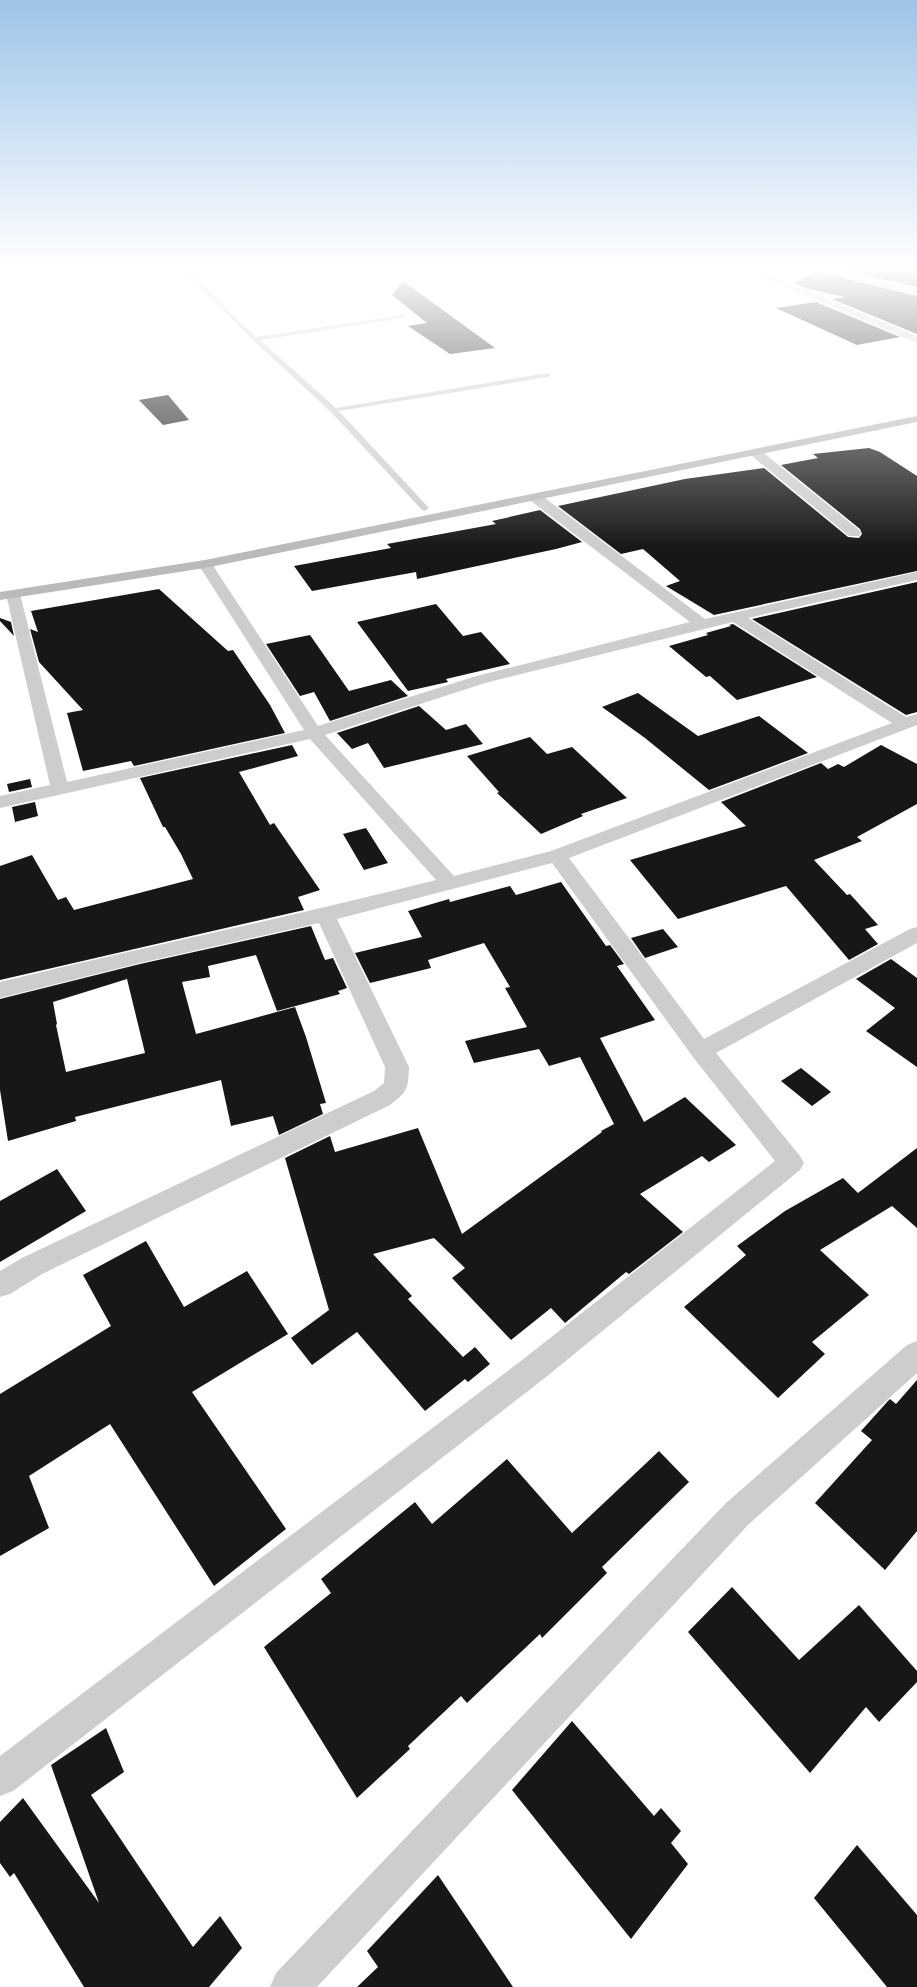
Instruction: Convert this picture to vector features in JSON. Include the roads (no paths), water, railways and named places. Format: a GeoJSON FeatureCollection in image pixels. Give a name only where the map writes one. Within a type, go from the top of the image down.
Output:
{"type":"FeatureCollection","features":[{"type":"Feature","properties":{"kind":"main road"},"geometry":{"type":"LineString","coordinates":[[253,541],[425,508],[917,407]]}},
{"type":"Feature","properties":{"kind":"main road"},"geometry":{"type":"LineString","coordinates":[[6,595],[205,564],[536,498],[917,419]]}},
{"type":"Feature","properties":{"kind":"main road"},"geometry":{"type":"LineString","coordinates":[[0,584],[152,559]]}},
{"type":"Feature","properties":{"kind":"street"},"geometry":{"type":"LineString","coordinates":[[756,453],[854,533]]}},
{"type":"Feature","properties":{"kind":"street"},"geometry":{"type":"LineString","coordinates":[[536,498],[702,624]]}},
{"type":"Feature","properties":{"kind":"street"},"geometry":{"type":"LineString","coordinates":[[205,564],[314,733],[450,884]]}},
{"type":"Feature","properties":{"kind":"street"},"geometry":{"type":"LineString","coordinates":[[0,802],[314,733],[478,680],[702,624],[917,576]]}},
{"type":"Feature","properties":{"kind":"street"},"geometry":{"type":"LineString","coordinates":[[6,595],[60,789]]}},
{"type":"Feature","properties":{"kind":"street"},"geometry":{"type":"LineString","coordinates":[[736,617],[910,721]]}},
{"type":"Feature","properties":{"kind":"street"},"geometry":{"type":"LineString","coordinates":[[0,990],[140,956],[325,915],[557,856],[910,721]]}},
{"type":"Feature","properties":{"kind":"street"},"geometry":{"type":"LineString","coordinates":[[0,1778],[536,1367],[791,1163],[701,1051],[557,856]]}},
{"type":"Feature","properties":{"kind":"street"},"geometry":{"type":"LineString","coordinates":[[0,1285],[32,1266],[382,1098],[396,1087],[397,1067],[325,915]]}},
{"type":"Feature","properties":{"kind":"street"},"geometry":{"type":"LineString","coordinates":[[701,1051],[917,934]]}},
{"type":"Feature","properties":{"kind":"street"},"geometry":{"type":"LineString","coordinates":[[290,1987],[737,1514],[917,1354]]}},
{"type":"Feature","properties":{"kind":"lane"},"geometry":{"type":"LineString","coordinates":[[281,363],[334,410],[425,508]]}},
{"type":"Feature","properties":{"kind":"lane"},"geometry":{"type":"LineString","coordinates":[[334,410],[548,374]]}}]}
